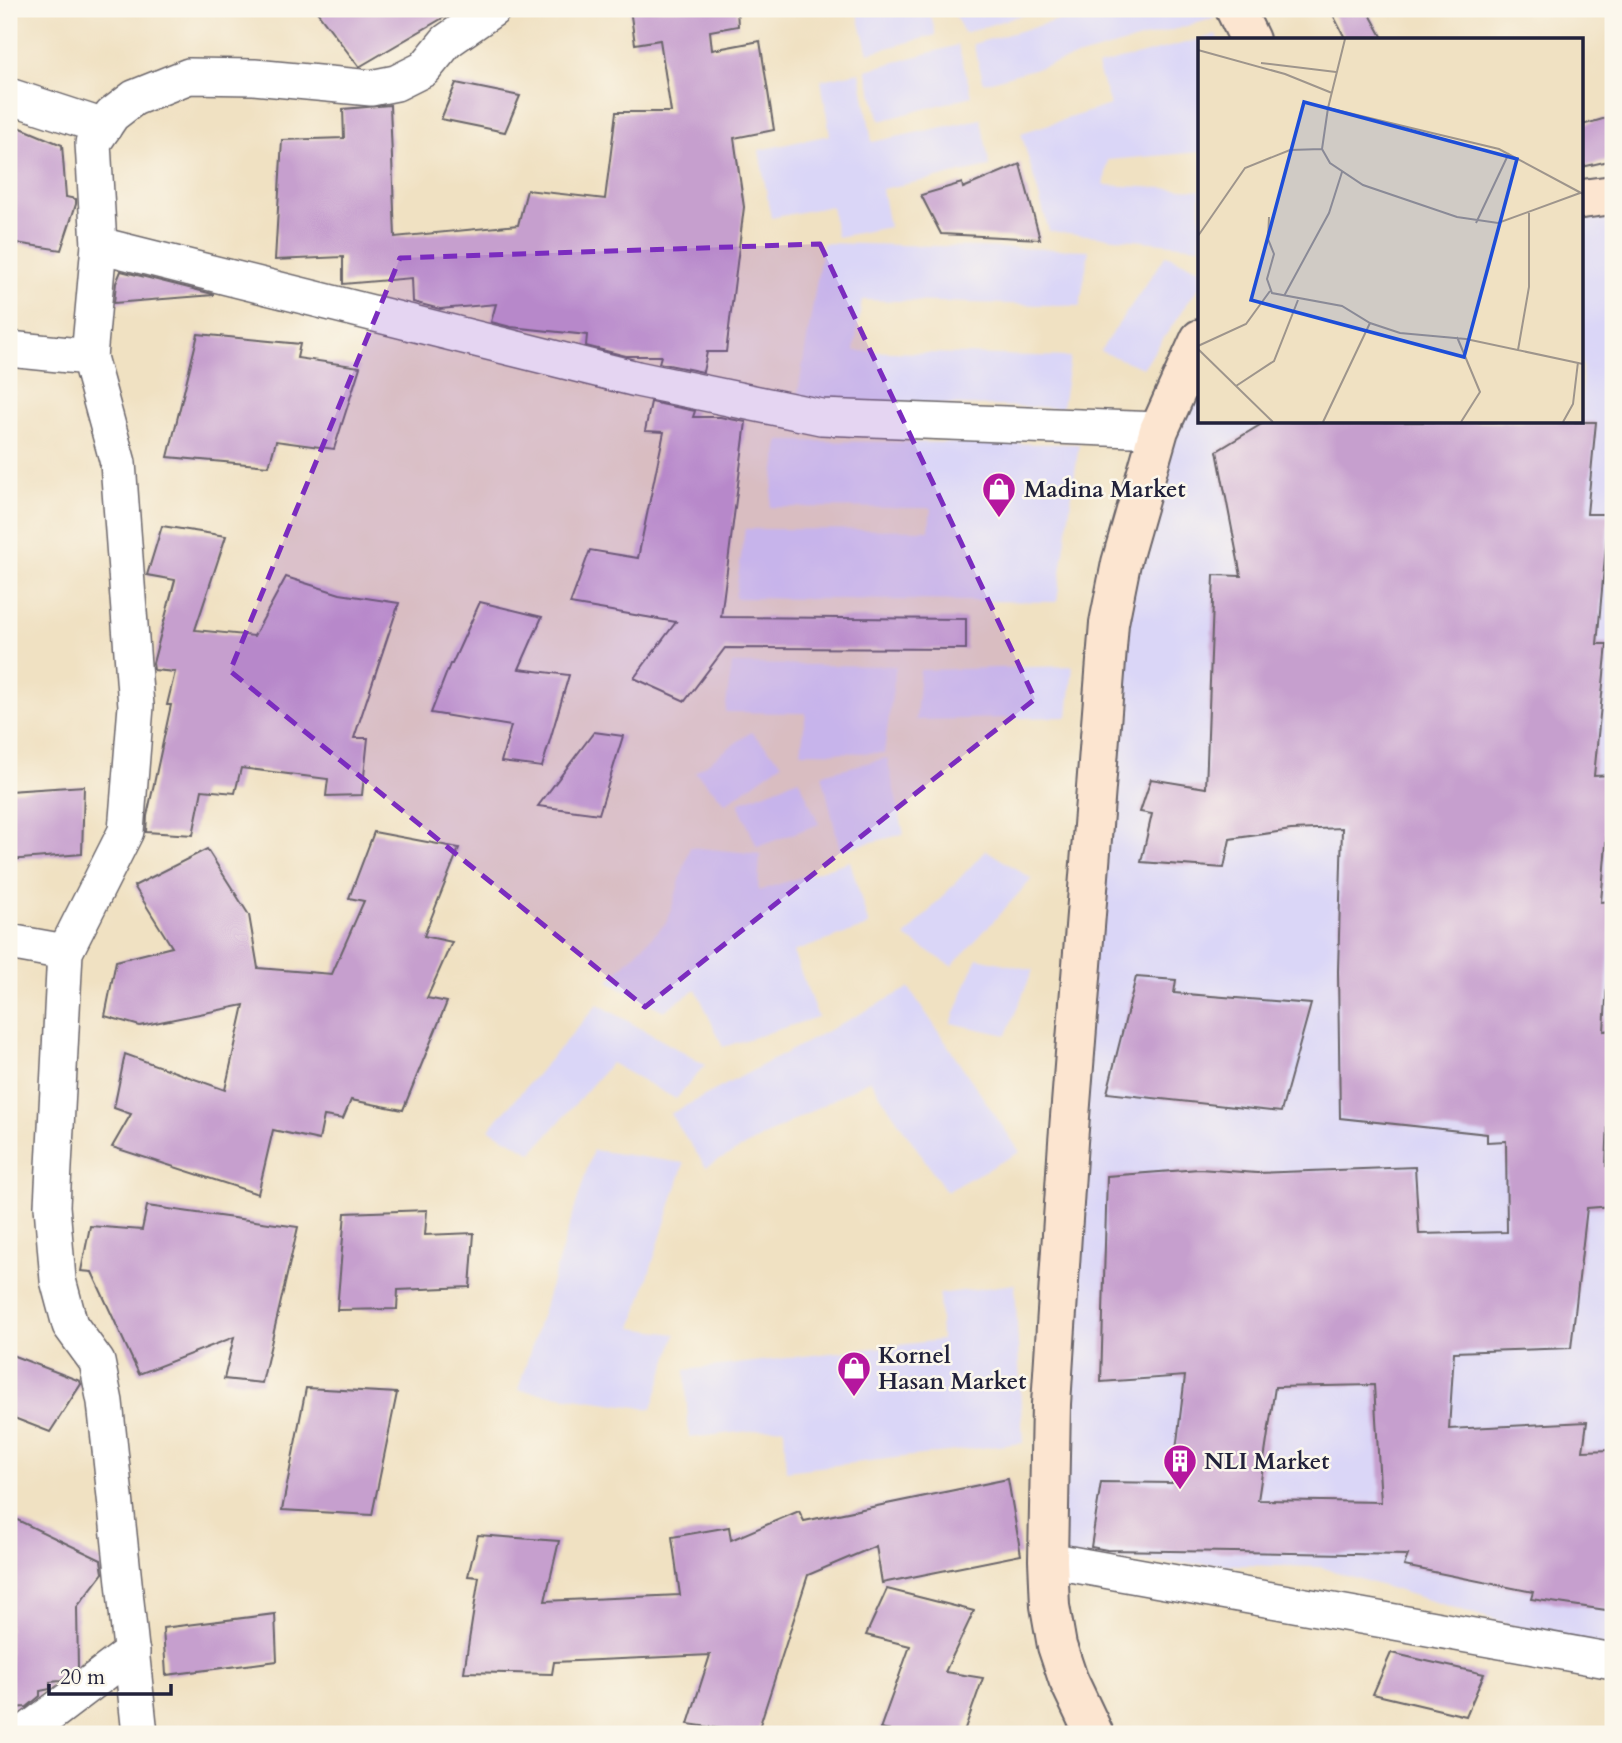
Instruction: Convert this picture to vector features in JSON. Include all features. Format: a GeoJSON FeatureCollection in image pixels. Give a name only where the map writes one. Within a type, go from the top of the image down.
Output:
{"type":"FeatureCollection","features":[{"type":"Feature","properties":{"kind":"main road"},"geometry":{"type":"LineString","coordinates":[[1235,9],[1249,38]]}},
{"type":"Feature","properties":{"kind":"main road"},"geometry":{"type":"LineString","coordinates":[[1584,199],[1613,195]]}},
{"type":"Feature","properties":{"kind":"main road"},"geometry":{"type":"LineString","coordinates":[[1094,1734],[1068,1679],[1057,1646],[1050,1606],[1048,1560],[1051,1404],[1067,1155],[1109,622],[1121,563],[1158,430],[1198,343]]}},
{"type":"Feature","properties":{"kind":"street"},"geometry":{"type":"LineString","coordinates":[[140,1734],[104,1402],[97,1362],[70,1325],[58,1280],[52,1206],[65,952],[127,831],[136,706],[118,463],[89,357],[99,245],[93,143],[113,115],[134,98],[189,76],[254,77],[371,88],[396,83],[424,69],[447,41],[493,9]]}},
{"type":"Feature","properties":{"kind":"street"},"geometry":{"type":"LineString","coordinates":[[9,96],[104,127]]}},
{"type":"Feature","properties":{"kind":"street"},"geometry":{"type":"LineString","coordinates":[[99,245],[637,379],[821,418],[1158,430]]}},
{"type":"Feature","properties":{"kind":"street"},"geometry":{"type":"LineString","coordinates":[[9,349],[89,357]]}},
{"type":"Feature","properties":{"kind":"street"},"geometry":{"type":"LineString","coordinates":[[9,942],[65,952]]}},
{"type":"Feature","properties":{"kind":"street"},"geometry":{"type":"LineString","coordinates":[[1048,1560],[1613,1661]]}},
{"type":"Feature","properties":{"kind":"street"},"geometry":{"type":"LineString","coordinates":[[24,1734],[132,1652]]}},
{"type":"Feature","properties":{"kind":"highlighted area"},"geometry":{"type":"Polygon","coordinates":[[[820,244],[1035,699],[645,1007],[230,671],[400,258],[820,244]]]}},
{"type":"Feature","properties":{"kind":"shaded area"},"geometry":{"type":"Polygon","coordinates":[[[867,9],[929,9],[936,35],[868,53],[857,12],[867,9]]]}},
{"type":"Feature","properties":{"kind":"shaded area"},"geometry":{"type":"Polygon","coordinates":[[[952,9],[1041,9],[964,33],[952,9]]]}},
{"type":"Feature","properties":{"kind":"shaded area"},"geometry":{"type":"Polygon","coordinates":[[[1098,9],[1213,9],[1215,18],[984,83],[973,44],[1098,9]]]}},
{"type":"Feature","properties":{"kind":"shaded area"},"geometry":{"type":"Polygon","coordinates":[[[1198,40],[1198,152],[1108,160],[1104,185],[1198,190],[1198,247],[1049,231],[1021,133],[1110,105],[1097,66],[1198,40]]]}},
{"type":"Feature","properties":{"kind":"shaded area"},"geometry":{"type":"Polygon","coordinates":[[[958,45],[972,96],[880,121],[866,70],[958,45]]]}},
{"type":"Feature","properties":{"kind":"shaded area"},"geometry":{"type":"Polygon","coordinates":[[[860,72],[872,142],[981,119],[990,167],[882,189],[889,227],[837,237],[831,206],[771,218],[759,150],[830,135],[821,80],[860,72]]]}},
{"type":"Feature","properties":{"kind":"shaded area","name":"NLI Market"},"geometry":{"type":"Polygon","coordinates":[[[1613,192],[1613,1656],[1320,1567],[1048,1560],[1121,563],[1198,345],[1198,424],[1584,424],[1584,196],[1613,192]]]}},
{"type":"Feature","properties":{"kind":"shaded area","name":"Madina Market"},"geometry":{"type":"Polygon","coordinates":[[[823,243],[1089,250],[1080,306],[862,300],[854,351],[1070,357],[1062,408],[797,400],[823,243]]]}},
{"type":"Feature","properties":{"kind":"shaded area"},"geometry":{"type":"Polygon","coordinates":[[[1166,255],[1198,268],[1198,288],[1143,368],[1100,351],[1166,255]]]}},
{"type":"Feature","properties":{"kind":"shaded area","name":"Madina Market"},"geometry":{"type":"Polygon","coordinates":[[[779,441],[1079,444],[1057,602],[735,598],[745,529],[929,530],[931,508],[770,507],[779,441]]]}},
{"type":"Feature","properties":{"kind":"shaded area"},"geometry":{"type":"Polygon","coordinates":[[[732,664],[896,666],[884,753],[801,752],[806,713],[725,712],[732,664]]]}},
{"type":"Feature","properties":{"kind":"shaded area"},"geometry":{"type":"Polygon","coordinates":[[[1073,666],[1068,717],[916,720],[920,670],[1073,666]]]}},
{"type":"Feature","properties":{"kind":"shaded area"},"geometry":{"type":"Polygon","coordinates":[[[751,732],[782,763],[726,803],[695,772],[751,732]]]}},
{"type":"Feature","properties":{"kind":"shaded area"},"geometry":{"type":"Polygon","coordinates":[[[887,758],[904,834],[840,850],[822,774],[887,758]]]}},
{"type":"Feature","properties":{"kind":"shaded area"},"geometry":{"type":"Polygon","coordinates":[[[799,779],[819,824],[757,847],[738,803],[799,779]]]}},
{"type":"Feature","properties":{"kind":"shaded area"},"geometry":{"type":"Polygon","coordinates":[[[690,847],[760,854],[758,891],[850,861],[869,926],[793,952],[818,1017],[723,1047],[696,989],[664,1011],[608,981],[668,921],[690,847]]]}},
{"type":"Feature","properties":{"kind":"shaded area"},"geometry":{"type":"Polygon","coordinates":[[[986,850],[1032,879],[952,966],[905,937],[986,850]]]}},
{"type":"Feature","properties":{"kind":"shaded area"},"geometry":{"type":"Polygon","coordinates":[[[977,958],[1033,970],[1006,1035],[951,1023],[977,958]]]}},
{"type":"Feature","properties":{"kind":"shaded area"},"geometry":{"type":"Polygon","coordinates":[[[909,988],[1020,1152],[946,1191],[870,1080],[706,1167],[670,1114],[909,988]]]}},
{"type":"Feature","properties":{"kind":"shaded area"},"geometry":{"type":"Polygon","coordinates":[[[598,1004],[705,1065],[676,1099],[611,1063],[532,1153],[489,1129],[598,1004]]]}},
{"type":"Feature","properties":{"kind":"shaded area"},"geometry":{"type":"Polygon","coordinates":[[[593,1150],[684,1163],[632,1328],[676,1334],[652,1409],[518,1390],[593,1150]]]}},
{"type":"Feature","properties":{"kind":"shaded area","name":"Kornel Hasan Market"},"geometry":{"type":"Polygon","coordinates":[[[1015,1284],[1023,1443],[786,1471],[784,1427],[689,1438],[685,1370],[941,1340],[939,1294],[1015,1284]]]}},
{"type":"Feature","properties":{"kind":"building"},"geometry":{"type":"Polygon","coordinates":[[[315,9],[458,9],[359,67],[315,9]]]}},
{"type":"Feature","properties":{"kind":"building"},"geometry":{"type":"Polygon","coordinates":[[[630,9],[737,9],[738,26],[710,31],[712,50],[760,41],[774,130],[734,138],[744,207],[726,352],[707,352],[703,372],[659,363],[661,356],[626,356],[586,346],[587,335],[511,327],[491,322],[496,304],[440,309],[413,302],[412,278],[343,284],[343,257],[275,260],[282,140],[344,138],[343,109],[390,105],[395,237],[518,225],[527,190],[605,199],[616,112],[671,112],[660,40],[635,44],[630,9]]]}},
{"type":"Feature","properties":{"kind":"building"},"geometry":{"type":"Polygon","coordinates":[[[1330,9],[1367,9],[1383,38],[1345,38],[1330,9]]]}},
{"type":"Feature","properties":{"kind":"building"},"geometry":{"type":"Polygon","coordinates":[[[456,83],[520,96],[505,132],[441,119],[456,83]]]}},
{"type":"Feature","properties":{"kind":"building"},"geometry":{"type":"Polygon","coordinates":[[[1613,116],[1613,160],[1584,167],[1584,124],[1613,116]]]}},
{"type":"Feature","properties":{"kind":"building"},"geometry":{"type":"Polygon","coordinates":[[[9,123],[62,145],[66,197],[76,199],[76,204],[61,250],[9,242],[9,123]]]}},
{"type":"Feature","properties":{"kind":"building"},"geometry":{"type":"Polygon","coordinates":[[[1020,164],[1040,239],[941,234],[921,195],[962,183],[963,188],[1020,164]]]}},
{"type":"Feature","properties":{"kind":"building"},"geometry":{"type":"Polygon","coordinates":[[[121,271],[213,295],[114,303],[116,283],[121,271]]]}},
{"type":"Feature","properties":{"kind":"building"},"geometry":{"type":"Polygon","coordinates":[[[198,334],[300,344],[297,358],[360,367],[334,449],[276,441],[269,466],[168,457],[198,334]]]}},
{"type":"Feature","properties":{"kind":"building"},"geometry":{"type":"Polygon","coordinates":[[[651,402],[695,411],[693,417],[720,417],[746,422],[721,617],[966,619],[966,649],[725,648],[685,701],[634,678],[676,622],[570,604],[590,550],[638,558],[664,432],[645,431],[651,402]]]}},
{"type":"Feature","properties":{"kind":"building","name":"NLI Market"},"geometry":{"type":"Polygon","coordinates":[[[1596,422],[1587,514],[1609,514],[1597,644],[1607,644],[1594,776],[1612,775],[1601,902],[1612,901],[1604,1031],[1612,1030],[1606,1166],[1613,1165],[1613,1206],[1587,1208],[1571,1348],[1454,1352],[1449,1429],[1587,1422],[1583,1451],[1613,1450],[1613,1611],[1531,1599],[1533,1592],[1404,1566],[1408,1555],[1107,1550],[1091,1547],[1101,1482],[1172,1483],[1185,1376],[1101,1382],[1107,1176],[1199,1169],[1257,1173],[1415,1167],[1419,1234],[1507,1232],[1506,1141],[1487,1142],[1487,1134],[1340,1118],[1338,971],[1342,828],[1291,830],[1230,839],[1224,868],[1141,862],[1152,814],[1140,812],[1151,779],[1206,788],[1214,575],[1241,576],[1217,451],[1262,424],[1596,422]],[[1374,1385],[1275,1387],[1258,1500],[1381,1502],[1374,1385]]]}},
{"type":"Feature","properties":{"kind":"building"},"geometry":{"type":"Polygon","coordinates":[[[162,526],[226,536],[195,630],[254,636],[286,577],[340,594],[399,603],[354,738],[368,738],[362,795],[326,796],[328,779],[241,768],[235,793],[202,790],[193,835],[146,832],[175,672],[154,670],[153,663],[175,580],[147,575],[162,526]]]}},
{"type":"Feature","properties":{"kind":"building"},"geometry":{"type":"Polygon","coordinates":[[[480,602],[542,617],[519,669],[569,675],[542,767],[501,762],[511,726],[431,713],[450,664],[480,602]]]}},
{"type":"Feature","properties":{"kind":"building"},"geometry":{"type":"Polygon","coordinates":[[[594,732],[623,736],[599,814],[538,806],[594,732]]]}},
{"type":"Feature","properties":{"kind":"building"},"geometry":{"type":"Polygon","coordinates":[[[84,786],[82,854],[9,860],[9,791],[84,786]]]}},
{"type":"Feature","properties":{"kind":"building"},"geometry":{"type":"Polygon","coordinates":[[[374,832],[459,848],[424,936],[452,942],[427,998],[447,1002],[403,1110],[351,1100],[343,1119],[324,1116],[319,1140],[273,1130],[258,1194],[112,1147],[131,1114],[114,1108],[125,1054],[225,1090],[244,1005],[140,1026],[105,1016],[116,961],[172,947],[134,886],[207,849],[249,915],[258,968],[332,974],[364,901],[349,898],[374,832]]]}},
{"type":"Feature","properties":{"kind":"building"},"geometry":{"type":"Polygon","coordinates":[[[1136,977],[1176,980],[1174,993],[1311,1004],[1281,1112],[1107,1093],[1136,977]]]}},
{"type":"Feature","properties":{"kind":"building"},"geometry":{"type":"Polygon","coordinates":[[[147,1206],[298,1227],[262,1383],[224,1379],[234,1337],[139,1374],[92,1272],[81,1271],[90,1226],[142,1230],[147,1206]]]}},
{"type":"Feature","properties":{"kind":"building"},"geometry":{"type":"Polygon","coordinates":[[[427,1210],[425,1235],[474,1233],[470,1287],[398,1290],[397,1309],[337,1310],[345,1213],[427,1210]]]}},
{"type":"Feature","properties":{"kind":"building"},"geometry":{"type":"Polygon","coordinates":[[[9,1354],[80,1381],[81,1384],[50,1432],[9,1416],[9,1354]]]}},
{"type":"Feature","properties":{"kind":"building"},"geometry":{"type":"Polygon","coordinates":[[[306,1388],[397,1393],[372,1515],[282,1510],[306,1388]]]}},
{"type":"Feature","properties":{"kind":"building"},"geometry":{"type":"Polygon","coordinates":[[[1008,1479],[1021,1555],[882,1583],[876,1546],[808,1575],[757,1734],[688,1724],[710,1655],[554,1662],[552,1674],[464,1672],[479,1577],[468,1576],[478,1535],[559,1541],[545,1601],[680,1595],[672,1537],[729,1527],[731,1540],[799,1511],[804,1521],[1008,1479]]]}},
{"type":"Feature","properties":{"kind":"building"},"geometry":{"type":"Polygon","coordinates":[[[9,1516],[101,1560],[103,1573],[77,1607],[78,1668],[61,1681],[50,1682],[50,1689],[40,1691],[40,1696],[27,1707],[9,1708],[9,1516]]]}},
{"type":"Feature","properties":{"kind":"building"},"geometry":{"type":"Polygon","coordinates":[[[887,1589],[974,1611],[945,1672],[983,1678],[963,1734],[907,1734],[880,1729],[910,1646],[866,1635],[887,1589]]]}},
{"type":"Feature","properties":{"kind":"building"},"geometry":{"type":"Polygon","coordinates":[[[275,1614],[277,1661],[166,1675],[163,1628],[275,1614]]]}},
{"type":"Feature","properties":{"kind":"building"},"geometry":{"type":"Polygon","coordinates":[[[1391,1653],[1484,1674],[1466,1716],[1373,1694],[1391,1653]]]}},
{"type":"Feature","properties":{"kind":"place","name":"Madina Market"},"geometry":{"type":"Point","coordinates":[999,519]}},
{"type":"Feature","properties":{"kind":"place","name":"Kornel Hasan Market"},"geometry":{"type":"Point","coordinates":[854,1398]}},
{"type":"Feature","properties":{"kind":"place","name":"NLI Market"},"geometry":{"type":"Point","coordinates":[1180,1491]}}]}
